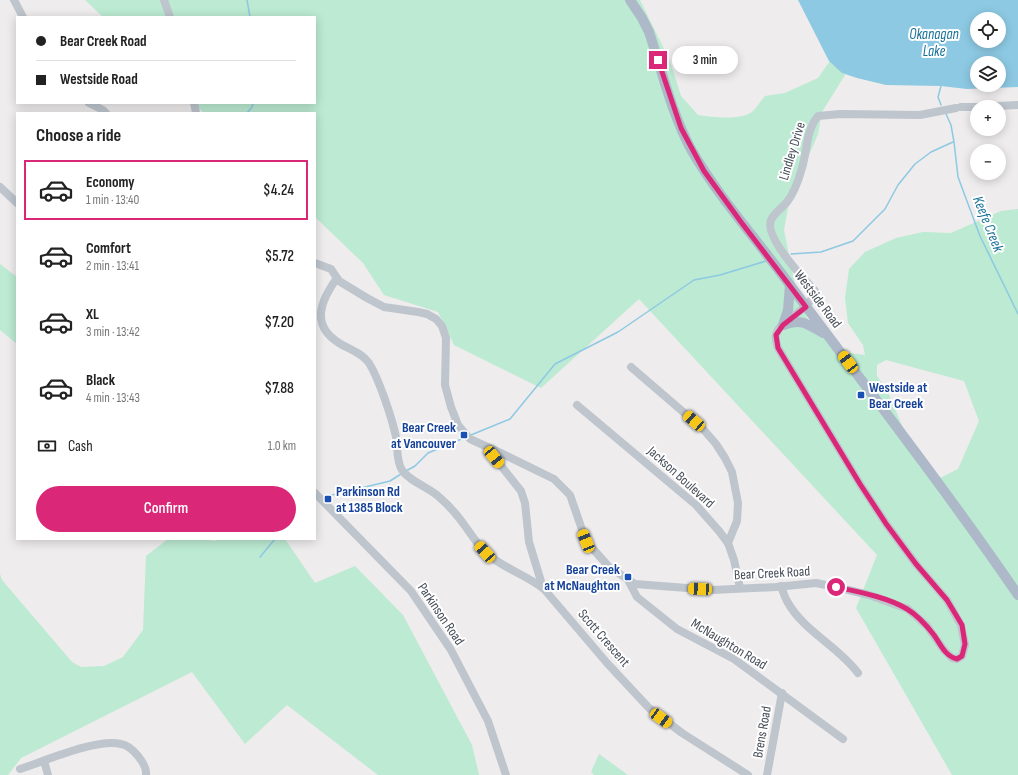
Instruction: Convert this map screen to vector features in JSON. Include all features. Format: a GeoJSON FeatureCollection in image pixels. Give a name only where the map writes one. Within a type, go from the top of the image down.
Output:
{"type":"FeatureCollection","features":[{"type":"Feature","properties":{"kind":"main road","name":"Westside Road"},"geometry":{"type":"LineString","coordinates":[[630,0],[649,32],[681,128],[704,171],[980,540],[1018,596]]}},
{"type":"Feature","properties":{"kind":"main road"},"geometry":{"type":"LineString","coordinates":[[783,325],[788,310],[790,285]]}},
{"type":"Feature","properties":{"kind":"main road"},"geometry":{"type":"LineString","coordinates":[[783,325],[793,321],[802,322],[810,325],[830,338]]}},
{"type":"Feature","properties":{"kind":"street"},"geometry":{"type":"LineString","coordinates":[[14,0],[22,16]]}},
{"type":"Feature","properties":{"kind":"street"},"geometry":{"type":"LineString","coordinates":[[164,0],[170,16]]}},
{"type":"Feature","properties":{"kind":"street"},"geometry":{"type":"LineString","coordinates":[[91,104],[105,112]]}},
{"type":"Feature","properties":{"kind":"street","name":"Lindley Drive"},"geometry":{"type":"LineString","coordinates":[[1006,106],[1018,105]]}},
{"type":"Feature","properties":{"kind":"street","name":"Lindley Drive"},"geometry":{"type":"LineString","coordinates":[[806,307],[813,299],[815,291],[795,270],[773,236],[770,225],[771,218],[787,201],[792,193],[802,169],[814,120],[818,116],[840,114],[924,115],[943,110],[970,107]]}},
{"type":"Feature","properties":{"kind":"street"},"geometry":{"type":"LineString","coordinates":[[0,187],[16,201]]}},
{"type":"Feature","properties":{"kind":"street","name":"Bear Creek Road"},"geometry":{"type":"LineString","coordinates":[[316,263],[331,269],[338,278],[353,290],[384,307],[427,314],[436,319],[442,326],[446,338],[445,385],[458,425],[470,439],[554,479],[570,495],[586,541],[609,567],[635,584],[712,590],[816,583],[869,595],[894,603],[908,610],[927,626],[944,650],[952,658],[957,659],[962,656],[965,644],[962,625],[947,600],[916,564],[887,525],[860,484],[778,348],[776,335],[783,325]]}},
{"type":"Feature","properties":{"kind":"street","name":"Scott Crescent"},"geometry":{"type":"LineString","coordinates":[[338,278],[328,291],[322,305],[321,319],[324,330],[338,342],[362,356],[368,363],[381,390],[396,436],[399,464],[402,470],[407,476],[430,490],[446,504],[460,519],[485,552],[499,563],[533,580],[544,589],[607,663],[649,708],[682,734],[748,775]]}},
{"type":"Feature","properties":{"kind":"street"},"geometry":{"type":"LineString","coordinates":[[783,325],[806,307]]}},
{"type":"Feature","properties":{"kind":"street"},"geometry":{"type":"LineString","coordinates":[[631,367],[703,429],[726,458],[732,472],[738,503],[737,521],[728,543]]}},
{"type":"Feature","properties":{"kind":"street","name":"Jackson Boulevard"},"geometry":{"type":"LineString","coordinates":[[577,404],[696,505],[728,543],[734,560],[740,588]]}},
{"type":"Feature","properties":{"kind":"street"},"geometry":{"type":"LineString","coordinates":[[494,450],[494,457],[521,491],[525,503],[529,542],[544,589]]}},
{"type":"Feature","properties":{"kind":"street","name":"Parkinson Road"},"geometry":{"type":"LineString","coordinates":[[316,494],[411,591],[451,650],[488,721],[506,775]]}},
{"type":"Feature","properties":{"kind":"street","name":"McNaughton Road"},"geometry":{"type":"LineString","coordinates":[[628,579],[637,596],[677,629],[734,659],[843,739]]}},
{"type":"Feature","properties":{"kind":"street"},"geometry":{"type":"LineString","coordinates":[[781,586],[787,601],[798,615],[814,632],[852,665],[858,673]]}},
{"type":"Feature","properties":{"kind":"street","name":"Brens Road"},"geometry":{"type":"LineString","coordinates":[[767,775],[782,693]]}},
{"type":"Feature","properties":{"kind":"street"},"geometry":{"type":"LineString","coordinates":[[20,769],[90,745],[109,743],[122,744],[136,754],[142,761],[146,775]]}},
{"type":"Feature","properties":{"kind":"street"},"geometry":{"type":"LineString","coordinates":[[44,761],[48,775]]}},
{"type":"Feature","properties":{"kind":"green space"},"geometry":{"type":"Polygon","coordinates":[[[85,0],[640,0],[670,61],[681,96],[698,115],[719,117],[734,117],[748,114],[753,111],[765,96],[785,93],[818,78],[830,61],[845,75],[822,112],[818,134],[789,202],[784,230],[798,300],[809,321],[849,353],[865,355],[863,345],[848,323],[845,298],[849,269],[865,252],[896,238],[923,232],[951,233],[1001,211],[1018,209],[1018,775],[952,775],[856,608],[877,555],[639,299],[541,388],[454,345],[438,312],[384,295],[363,263],[316,218],[316,112],[203,112],[194,104],[316,104],[316,16],[102,16],[85,0]],[[886,360],[877,365],[877,376],[887,390],[919,466],[938,479],[958,469],[979,421],[964,381],[886,360]]]}},
{"type":"Feature","properties":{"kind":"green space"},"geometry":{"type":"Polygon","coordinates":[[[0,264],[16,276],[16,343],[0,330],[0,264]]]}},
{"type":"Feature","properties":{"kind":"green space"},"geometry":{"type":"Polygon","coordinates":[[[167,540],[286,540],[315,583],[355,566],[403,615],[472,745],[479,775],[378,775],[287,705],[245,744],[192,672],[21,758],[8,775],[0,775],[0,574],[2,580],[72,662],[81,667],[104,666],[123,657],[143,630],[146,556],[167,540]]]}},
{"type":"Feature","properties":{"kind":"green space"},"geometry":{"type":"Polygon","coordinates":[[[599,754],[628,775],[594,775],[591,772],[599,754]]]}},
{"type":"Feature","properties":{"kind":"water","name":"Okanagan Lake"},"geometry":{"type":"Polygon","coordinates":[[[798,0],[1018,0],[1018,87],[1006,87],[1006,56],[970,56],[970,89],[941,86],[886,85],[842,73],[829,61],[798,0]]]}},
{"type":"Feature","properties":{"kind":"waterway"},"geometry":{"type":"LineString","coordinates":[[247,0],[250,16]]}},
{"type":"Feature","properties":{"kind":"waterway","name":"Keefe Creek"},"geometry":{"type":"LineString","coordinates":[[941,86],[938,97],[941,105]]}},
{"type":"Feature","properties":{"kind":"waterway"},"geometry":{"type":"LineString","coordinates":[[248,112],[253,104]]}},
{"type":"Feature","properties":{"kind":"waterway","name":"Keefe Creek"},"geometry":{"type":"LineString","coordinates":[[946,114],[951,125],[958,177],[980,236],[1018,314]]}},
{"type":"Feature","properties":{"kind":"waterway"},"geometry":{"type":"LineString","coordinates":[[791,254],[821,252],[853,241],[885,209],[898,185],[915,164],[931,152],[953,142]]}},
{"type":"Feature","properties":{"kind":"waterway"},"geometry":{"type":"LineString","coordinates":[[471,435],[510,419],[555,364],[618,332],[694,280],[720,275],[766,261]]}},
{"type":"Feature","properties":{"kind":"waterway"},"geometry":{"type":"LineString","coordinates":[[406,471],[415,466],[428,453],[464,438]]}},
{"type":"Feature","properties":{"kind":"waterway"},"geometry":{"type":"LineString","coordinates":[[324,497],[390,481],[401,474]]}},
{"type":"Feature","properties":{"kind":"waterway"},"geometry":{"type":"LineString","coordinates":[[260,557],[274,540]]}},
{"type":"Feature","properties":{"kind":"place","name":"Westside at Bear Creek"},"geometry":{"type":"Point","coordinates":[861,395]}},
{"type":"Feature","properties":{"kind":"place","name":"Bear Creek at Vancouver"},"geometry":{"type":"Point","coordinates":[464,435]}},
{"type":"Feature","properties":{"kind":"place","name":"Parkinson Rd at 1385 Block"},"geometry":{"type":"Point","coordinates":[328,499]}},
{"type":"Feature","properties":{"kind":"place","name":"Bear Creek at McNaughton"},"geometry":{"type":"Point","coordinates":[628,577]}},
{"type":"Feature","properties":{"kind":"route"},"geometry":{"type":"LineString","coordinates":[[658,60],[681,128],[704,171],[806,307],[783,325],[776,335],[778,348],[860,484],[887,525],[916,564],[947,600],[962,625],[965,644],[962,656],[957,659],[952,658],[944,650],[927,626],[908,610],[894,603],[869,595],[836,587]]}}]}
